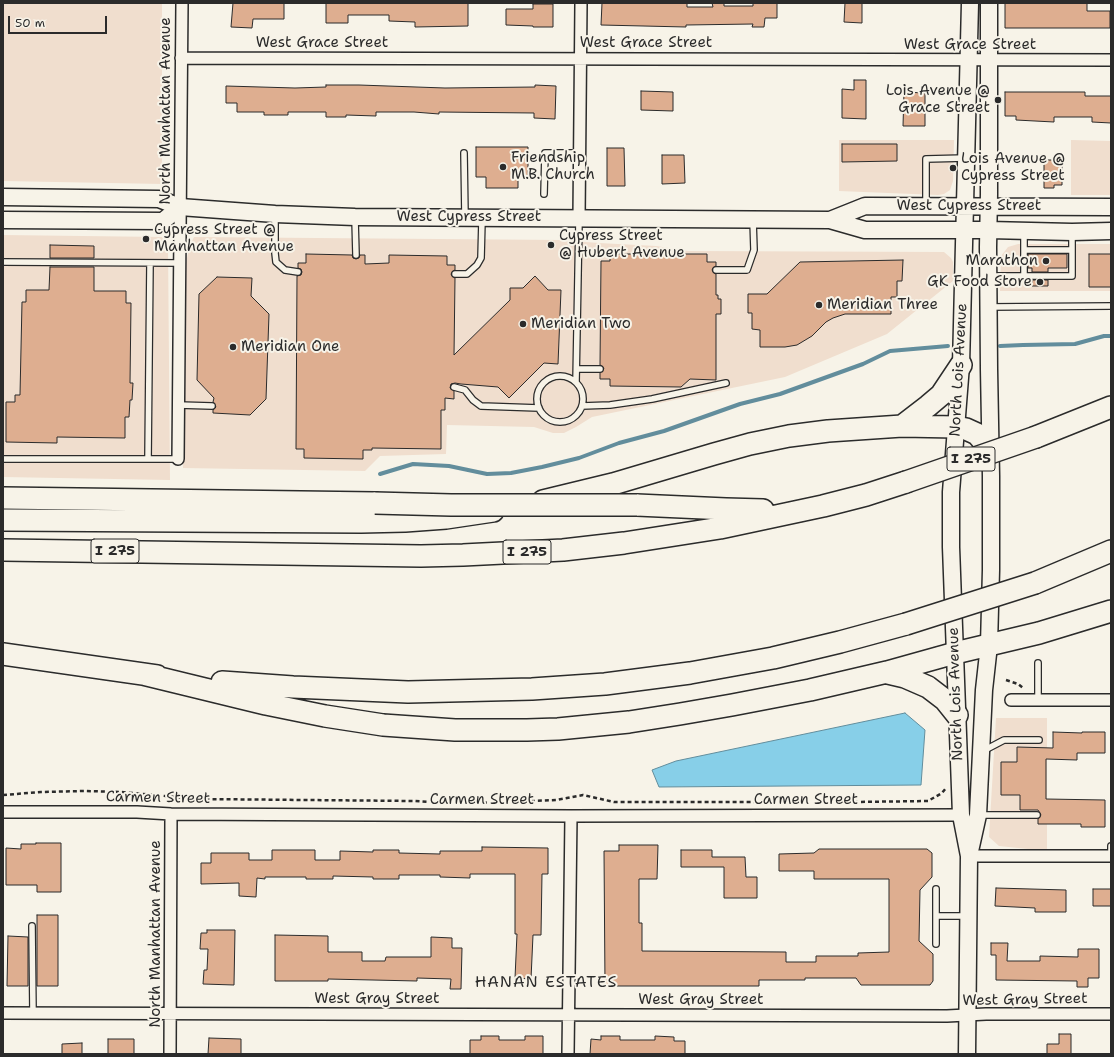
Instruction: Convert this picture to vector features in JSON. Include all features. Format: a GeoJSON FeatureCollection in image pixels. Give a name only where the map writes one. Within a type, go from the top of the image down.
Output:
{"type":"FeatureCollection","features":[{"type":"Feature","properties":{"kind":"highway"},"geometry":{"type":"LineString","coordinates":[[902,426],[941,395],[961,365]]}},
{"type":"Feature","properties":{"kind":"highway","name":"I 275"},"geometry":{"type":"LineString","coordinates":[[3,550],[421,556],[498,554],[563,550],[624,543],[720,528],[824,506],[866,495],[1036,437],[1111,407]]}},
{"type":"Feature","properties":{"kind":"highway"},"geometry":{"type":"LineString","coordinates":[[3,520],[361,522],[446,518],[485,513],[563,497],[714,454],[789,436],[828,431],[902,426],[956,427],[966,429],[977,434],[991,450]]}},
{"type":"Feature","properties":{"kind":"highway"},"geometry":{"type":"LineString","coordinates":[[3,498],[636,505],[753,510],[824,506]]}},
{"type":"Feature","properties":{"kind":"highway"},"geometry":{"type":"LineString","coordinates":[[3,654],[143,674],[223,682],[352,690],[460,691],[532,689],[605,684],[690,673],[773,658],[840,642],[906,624],[1036,583],[1111,552]]}},
{"type":"Feature","properties":{"kind":"highway"},"geometry":{"type":"LineString","coordinates":[[143,674],[281,707],[325,716],[383,725],[455,730],[527,730],[601,725],[680,714],[770,698],[887,672],[955,653],[1039,634],[1111,611]]}},
{"type":"Feature","properties":{"kind":"highway"},"geometry":{"type":"LineString","coordinates":[[887,672],[905,677],[928,687],[945,700],[958,714]]}},
{"type":"Feature","properties":{"kind":"street","name":"North Manhattan Avenue"},"geometry":{"type":"LineString","coordinates":[[178,459],[182,3]]}},
{"type":"Feature","properties":{"kind":"street"},"geometry":{"type":"LineString","coordinates":[[579,218],[581,3]]}},
{"type":"Feature","properties":{"kind":"street","name":"North Lois Avenue"},"geometry":{"type":"LineString","coordinates":[[967,1054],[969,856],[961,815],[951,541],[952,492],[961,365],[970,3]]}},
{"type":"Feature","properties":{"kind":"street","name":"North Lois Avenue"},"geometry":{"type":"LineString","coordinates":[[969,856],[978,815],[984,690],[988,645],[991,562],[991,450],[988,307],[989,3]]}},
{"type":"Feature","properties":{"kind":"street","name":"West Grace Street"},"geometry":{"type":"LineString","coordinates":[[181,58],[1111,60]]}},
{"type":"Feature","properties":{"kind":"street","name":"West Cypress Street"},"geometry":{"type":"LineString","coordinates":[[3,197],[159,199],[180,207],[275,214],[355,217],[830,220],[865,230],[1111,231]]}},
{"type":"Feature","properties":{"kind":"street","name":"West Cypress Street"},"geometry":{"type":"LineString","coordinates":[[830,220],[865,206],[1111,207]]}},
{"type":"Feature","properties":{"kind":"street"},"geometry":{"type":"LineString","coordinates":[[3,220],[163,221],[180,207]]}},
{"type":"Feature","properties":{"kind":"street"},"geometry":{"type":"LineString","coordinates":[[1011,700],[1111,700]]}},
{"type":"Feature","properties":{"kind":"street","name":"Carmen Street"},"geometry":{"type":"LineString","coordinates":[[3,812],[571,816],[961,815]]}},
{"type":"Feature","properties":{"kind":"street","name":"North Manhattan Avenue"},"geometry":{"type":"LineString","coordinates":[[170,1054],[171,814]]}},
{"type":"Feature","properties":{"kind":"street"},"geometry":{"type":"LineString","coordinates":[[568,1054],[571,816]]}},
{"type":"Feature","properties":{"kind":"street"},"geometry":{"type":"LineString","coordinates":[[969,856],[1111,856]]}},
{"type":"Feature","properties":{"kind":"street","name":"West Gray Street"},"geometry":{"type":"LineString","coordinates":[[3,1013],[947,1016],[1111,1014]]}},
{"type":"Feature","properties":{"kind":"lane"},"geometry":{"type":"LineString","coordinates":[[464,153],[465,217]]}},
{"type":"Feature","properties":{"kind":"lane"},"geometry":{"type":"LineString","coordinates":[[544,194],[545,153],[579,153]]}},
{"type":"Feature","properties":{"kind":"lane"},"geometry":{"type":"LineString","coordinates":[[926,206],[926,159],[966,158]]}},
{"type":"Feature","properties":{"kind":"lane"},"geometry":{"type":"LineString","coordinates":[[275,214],[276,262],[285,270],[298,272]]}},
{"type":"Feature","properties":{"kind":"lane"},"geometry":{"type":"LineString","coordinates":[[355,217],[356,255]]}},
{"type":"Feature","properties":{"kind":"lane"},"geometry":{"type":"LineString","coordinates":[[455,274],[467,274],[478,265],[481,258],[482,218]]}},
{"type":"Feature","properties":{"kind":"lane"},"geometry":{"type":"LineString","coordinates":[[576,382],[579,218]]}},
{"type":"Feature","properties":{"kind":"lane"},"geometry":{"type":"LineString","coordinates":[[716,270],[747,270],[754,250],[754,220]]}},
{"type":"Feature","properties":{"kind":"lane"},"geometry":{"type":"LineString","coordinates":[[1024,231],[1024,276]]}},
{"type":"Feature","properties":{"kind":"lane"},"geometry":{"type":"LineString","coordinates":[[989,276],[1072,276],[1072,232]]}},
{"type":"Feature","properties":{"kind":"lane"},"geometry":{"type":"LineString","coordinates":[[1024,250],[1072,250]]}},
{"type":"Feature","properties":{"kind":"lane"},"geometry":{"type":"LineString","coordinates":[[3,262],[179,263]]}},
{"type":"Feature","properties":{"kind":"lane"},"geometry":{"type":"LineString","coordinates":[[148,459],[150,263]]}},
{"type":"Feature","properties":{"kind":"lane"},"geometry":{"type":"LineString","coordinates":[[988,307],[1111,306]]}},
{"type":"Feature","properties":{"kind":"lane"},"geometry":{"type":"LineString","coordinates":[[577,369],[600,370]]}},
{"type":"Feature","properties":{"kind":"lane"},"geometry":{"type":"LineString","coordinates":[[565,376],[576,382],[582,390],[582,406],[575,416],[569,420],[562,422],[555,421],[547,418],[542,413],[539,408],[537,397],[543,383],[549,378],[565,376]]}},
{"type":"Feature","properties":{"kind":"lane"},"geometry":{"type":"LineString","coordinates":[[582,406],[610,405],[652,399],[726,383]]}},
{"type":"Feature","properties":{"kind":"lane"},"geometry":{"type":"LineString","coordinates":[[454,387],[465,390],[473,400],[481,406],[539,408]]}},
{"type":"Feature","properties":{"kind":"lane"},"geometry":{"type":"LineString","coordinates":[[178,405],[212,406]]}},
{"type":"Feature","properties":{"kind":"lane"},"geometry":{"type":"LineString","coordinates":[[3,459],[178,459]]}},
{"type":"Feature","properties":{"kind":"lane"},"geometry":{"type":"LineString","coordinates":[[1038,663],[1038,700]]}},
{"type":"Feature","properties":{"kind":"lane"},"geometry":{"type":"LineString","coordinates":[[981,752],[1004,740],[1039,740]]}},
{"type":"Feature","properties":{"kind":"lane"},"geometry":{"type":"LineString","coordinates":[[978,815],[1037,815]]}},
{"type":"Feature","properties":{"kind":"lane"},"geometry":{"type":"LineString","coordinates":[[1111,846],[1111,856]]}},
{"type":"Feature","properties":{"kind":"lane"},"geometry":{"type":"LineString","coordinates":[[936,889],[936,944]]}},
{"type":"Feature","properties":{"kind":"lane"},"geometry":{"type":"LineString","coordinates":[[936,916],[969,916]]}},
{"type":"Feature","properties":{"kind":"lane"},"geometry":{"type":"LineString","coordinates":[[32,926],[33,1013]]}},
{"type":"Feature","properties":{"kind":"path"},"geometry":{"type":"LineString","coordinates":[[1006,680],[1018,684],[1028,692]]}},
{"type":"Feature","properties":{"kind":"path"},"geometry":{"type":"LineString","coordinates":[[852,802],[928,801],[942,793],[950,783]]}},
{"type":"Feature","properties":{"kind":"path"},"geometry":{"type":"LineString","coordinates":[[3,795],[85,791],[121,792],[198,800],[430,802]]}},
{"type":"Feature","properties":{"kind":"path"},"geometry":{"type":"LineString","coordinates":[[515,804],[532,801],[556,800],[583,795],[614,802],[772,802]]}},
{"type":"Feature","properties":{"kind":"path"},"geometry":{"type":"LineString","coordinates":[[472,802],[492,803]]}},
{"type":"Feature","properties":{"kind":"shaded area"},"geometry":{"type":"Polygon","coordinates":[[[3,3],[162,3],[162,184],[3,181],[3,3]]]}},
{"type":"Feature","properties":{"kind":"shaded area"},"geometry":{"type":"Polygon","coordinates":[[[839,140],[954,140],[953,181],[950,190],[944,194],[938,195],[839,191],[839,140]]]}},
{"type":"Feature","properties":{"kind":"shaded area"},"geometry":{"type":"Polygon","coordinates":[[[1071,140],[1111,141],[1111,195],[1071,195],[1071,140]]]}},
{"type":"Feature","properties":{"kind":"shaded area"},"geometry":{"type":"Polygon","coordinates":[[[3,235],[162,237],[168,245],[170,480],[3,477],[3,235]]]}},
{"type":"Feature","properties":{"kind":"shaded area"},"geometry":{"type":"Polygon","coordinates":[[[194,237],[561,240],[656,246],[688,251],[944,252],[953,262],[953,281],[887,334],[785,377],[592,417],[564,433],[553,433],[534,427],[447,425],[446,454],[380,456],[365,471],[183,468],[185,267],[190,245],[194,237]]]}},
{"type":"Feature","properties":{"kind":"shaded area"},"geometry":{"type":"Polygon","coordinates":[[[1018,244],[1111,244],[1111,291],[1000,291],[1001,256],[1008,247],[1018,244]]]}},
{"type":"Feature","properties":{"kind":"shaded area"},"geometry":{"type":"Polygon","coordinates":[[[996,718],[1047,718],[1047,851],[999,846],[989,837],[996,718]]]}},
{"type":"Feature","properties":{"kind":"water"},"geometry":{"type":"Polygon","coordinates":[[[905,713],[925,730],[921,785],[659,787],[652,770],[676,761],[905,713]]]}},
{"type":"Feature","properties":{"kind":"building"},"geometry":{"type":"Polygon","coordinates":[[[233,3],[284,3],[284,19],[253,19],[252,28],[231,27],[233,3]]]}},
{"type":"Feature","properties":{"kind":"building"},"geometry":{"type":"Polygon","coordinates":[[[326,3],[468,3],[468,26],[415,27],[415,22],[389,21],[389,15],[348,15],[348,23],[326,23],[326,3]]]}},
{"type":"Feature","properties":{"kind":"building"},"geometry":{"type":"Polygon","coordinates":[[[602,3],[687,3],[687,7],[713,7],[712,3],[724,3],[724,6],[753,6],[753,3],[777,3],[777,18],[765,18],[764,27],[752,27],[753,24],[686,25],[686,27],[601,25],[602,3]]]}},
{"type":"Feature","properties":{"kind":"building"},"geometry":{"type":"Polygon","coordinates":[[[845,3],[862,3],[862,23],[844,22],[845,3]]]}},
{"type":"Feature","properties":{"kind":"building"},"geometry":{"type":"Polygon","coordinates":[[[1005,3],[1087,3],[1087,11],[1110,11],[1110,28],[1005,28],[1005,3]]]}},
{"type":"Feature","properties":{"kind":"building"},"geometry":{"type":"Polygon","coordinates":[[[533,4],[553,4],[553,27],[506,25],[506,9],[533,9],[533,4]]]}},
{"type":"Feature","properties":{"kind":"building"},"geometry":{"type":"Polygon","coordinates":[[[854,80],[866,80],[866,119],[842,118],[842,89],[854,90],[854,80]]]}},
{"type":"Feature","properties":{"kind":"building"},"geometry":{"type":"Polygon","coordinates":[[[326,85],[445,88],[535,87],[535,85],[556,86],[555,119],[534,118],[534,113],[439,112],[439,114],[414,112],[376,112],[376,116],[346,115],[346,117],[326,117],[326,112],[288,112],[288,115],[264,115],[264,112],[237,112],[237,103],[226,103],[226,86],[295,88],[326,87],[326,85]]]}},
{"type":"Feature","properties":{"kind":"building"},"geometry":{"type":"Polygon","coordinates":[[[641,91],[673,92],[673,111],[641,110],[641,91]]]}},
{"type":"Feature","properties":{"kind":"building"},"geometry":{"type":"Polygon","coordinates":[[[904,92],[925,93],[925,126],[903,126],[904,92]]]}},
{"type":"Feature","properties":{"kind":"building"},"geometry":{"type":"Polygon","coordinates":[[[1005,92],[1085,92],[1085,96],[1111,96],[1111,123],[1092,122],[1092,117],[1054,117],[1054,122],[1016,120],[1016,116],[1005,116],[1005,92]]]}},
{"type":"Feature","properties":{"kind":"building"},"geometry":{"type":"Polygon","coordinates":[[[842,144],[897,144],[897,161],[842,162],[842,144]]]}},
{"type":"Feature","properties":{"kind":"building"},"geometry":{"type":"Polygon","coordinates":[[[476,147],[528,147],[528,177],[518,177],[518,188],[486,188],[486,177],[476,177],[476,147]]]}},
{"type":"Feature","properties":{"kind":"building"},"geometry":{"type":"Polygon","coordinates":[[[607,148],[624,148],[625,186],[607,186],[607,148]]]}},
{"type":"Feature","properties":{"kind":"building"},"geometry":{"type":"Polygon","coordinates":[[[662,155],[684,155],[685,183],[662,184],[662,155]]]}},
{"type":"Feature","properties":{"kind":"building"},"geometry":{"type":"Polygon","coordinates":[[[1044,160],[1062,160],[1062,185],[1054,185],[1054,188],[1044,188],[1044,160]]]}},
{"type":"Feature","properties":{"kind":"building"},"geometry":{"type":"Polygon","coordinates":[[[50,245],[94,246],[94,258],[50,258],[50,245]]]}},
{"type":"Feature","properties":{"kind":"building"},"geometry":{"type":"Polygon","coordinates":[[[306,254],[352,255],[353,258],[356,259],[359,258],[360,255],[365,255],[365,264],[389,263],[389,255],[447,256],[447,265],[455,265],[455,270],[451,274],[455,278],[454,355],[510,300],[510,288],[523,288],[535,276],[548,290],[561,290],[558,364],[544,363],[509,398],[498,387],[455,383],[451,384],[450,388],[454,391],[454,399],[445,398],[445,410],[441,410],[441,449],[372,448],[372,450],[363,450],[363,459],[304,458],[304,449],[296,449],[297,276],[301,275],[302,272],[301,269],[298,268],[298,263],[306,263],[306,254]]]}},
{"type":"Feature","properties":{"kind":"building"},"geometry":{"type":"Polygon","coordinates":[[[610,254],[707,254],[707,262],[716,262],[716,266],[712,270],[716,274],[716,295],[718,295],[718,299],[721,299],[721,314],[716,314],[716,380],[690,379],[681,387],[610,386],[610,379],[600,379],[600,373],[604,369],[600,365],[601,261],[610,261],[610,254]]]}},
{"type":"Feature","properties":{"kind":"building","name":"Marathon"},"geometry":{"type":"Polygon","coordinates":[[[1028,254],[1067,254],[1067,268],[1048,268],[1048,272],[1032,272],[1032,268],[1028,268],[1028,254]]]}},
{"type":"Feature","properties":{"kind":"building"},"geometry":{"type":"Polygon","coordinates":[[[1089,254],[1111,254],[1111,287],[1089,287],[1089,254]]]}},
{"type":"Feature","properties":{"kind":"building","name":"Meridian Three"},"geometry":{"type":"Polygon","coordinates":[[[903,260],[902,281],[897,281],[897,297],[891,297],[891,314],[845,314],[826,322],[812,336],[797,345],[785,347],[760,347],[760,330],[752,329],[752,313],[748,313],[748,294],[767,294],[800,262],[903,260]]]}},
{"type":"Feature","properties":{"kind":"building"},"geometry":{"type":"Polygon","coordinates":[[[50,267],[94,267],[94,291],[126,291],[126,303],[131,303],[130,383],[133,383],[129,417],[125,417],[125,438],[57,437],[57,443],[6,442],[6,402],[15,402],[15,395],[20,395],[22,302],[26,302],[26,290],[49,290],[50,267]]]}},
{"type":"Feature","properties":{"kind":"building","name":"Meridian One"},"geometry":{"type":"Polygon","coordinates":[[[217,277],[252,278],[251,296],[269,314],[266,399],[250,415],[213,413],[213,410],[216,407],[213,402],[214,398],[197,380],[199,294],[217,277]]]}},
{"type":"Feature","properties":{"kind":"building","name":"GK Food Store"},"geometry":{"type":"Polygon","coordinates":[[[1032,280],[1048,280],[1048,286],[1032,286],[1032,280]]]}},
{"type":"Feature","properties":{"kind":"building"},"geometry":{"type":"Polygon","coordinates":[[[1053,732],[1105,732],[1105,753],[1077,753],[1077,760],[1046,759],[1046,799],[1105,800],[1105,827],[1081,827],[1081,824],[1038,824],[1038,819],[1041,815],[1038,810],[1020,810],[1020,795],[1001,795],[1001,762],[1017,762],[1017,747],[1053,748],[1053,732]]]}},
{"type":"Feature","properties":{"kind":"building"},"geometry":{"type":"Polygon","coordinates":[[[61,843],[61,892],[37,892],[37,885],[6,885],[6,848],[21,849],[21,844],[61,843]]]}},
{"type":"Feature","properties":{"kind":"building"},"geometry":{"type":"Polygon","coordinates":[[[619,845],[658,845],[657,879],[639,879],[639,923],[642,923],[642,951],[786,952],[786,962],[816,962],[816,956],[858,956],[858,953],[889,952],[889,879],[814,879],[814,871],[779,871],[779,854],[814,853],[819,849],[927,849],[932,853],[932,877],[920,890],[919,941],[933,954],[933,981],[930,985],[861,985],[856,978],[805,978],[805,980],[759,980],[759,986],[605,986],[604,851],[619,851],[619,845]]]}},
{"type":"Feature","properties":{"kind":"building"},"geometry":{"type":"Polygon","coordinates":[[[482,847],[548,848],[548,874],[542,874],[541,935],[533,935],[531,979],[515,978],[517,934],[515,934],[515,874],[470,874],[470,878],[440,877],[440,875],[399,875],[399,879],[333,876],[333,879],[306,879],[306,877],[265,877],[265,879],[257,878],[256,897],[239,896],[239,883],[201,884],[201,863],[211,863],[211,853],[249,853],[249,860],[272,860],[272,850],[315,850],[315,860],[340,860],[340,851],[373,852],[373,850],[399,850],[399,853],[440,854],[440,851],[482,851],[482,847]]]}},
{"type":"Feature","properties":{"kind":"building"},"geometry":{"type":"Polygon","coordinates":[[[681,850],[712,850],[712,857],[745,857],[746,877],[757,877],[757,898],[724,898],[724,867],[681,867],[681,850]]]}},
{"type":"Feature","properties":{"kind":"building"},"geometry":{"type":"Polygon","coordinates":[[[996,888],[1066,890],[1066,912],[1035,912],[1035,908],[995,906],[996,888]]]}},
{"type":"Feature","properties":{"kind":"building"},"geometry":{"type":"Polygon","coordinates":[[[1093,889],[1111,889],[1111,906],[1093,906],[1093,889]]]}},
{"type":"Feature","properties":{"kind":"building"},"geometry":{"type":"Polygon","coordinates":[[[37,915],[58,915],[58,986],[37,986],[37,915]]]}},
{"type":"Feature","properties":{"kind":"building"},"geometry":{"type":"Polygon","coordinates":[[[207,930],[235,930],[234,985],[203,984],[204,970],[207,970],[208,949],[200,949],[201,933],[207,933],[207,930]]]}},
{"type":"Feature","properties":{"kind":"building"},"geometry":{"type":"Polygon","coordinates":[[[275,935],[328,936],[328,952],[362,952],[362,961],[385,961],[386,957],[431,957],[431,937],[452,938],[452,948],[462,948],[461,989],[450,989],[451,979],[417,978],[417,981],[328,979],[328,981],[275,981],[275,935]]]}},
{"type":"Feature","properties":{"kind":"building"},"geometry":{"type":"Polygon","coordinates":[[[8,936],[28,937],[28,986],[7,986],[8,936]]]}},
{"type":"Feature","properties":{"kind":"building"},"geometry":{"type":"Polygon","coordinates":[[[991,943],[1008,943],[1007,961],[1040,961],[1040,956],[1078,957],[1078,949],[1099,949],[1099,978],[1088,978],[1088,987],[1077,987],[1077,981],[996,980],[996,955],[991,955],[991,943]]]}},
{"type":"Feature","properties":{"kind":"building"},"geometry":{"type":"Polygon","coordinates":[[[1059,1034],[1071,1034],[1071,1054],[1047,1054],[1047,1044],[1059,1044],[1059,1034]]]}},
{"type":"Feature","properties":{"kind":"building"},"geometry":{"type":"Polygon","coordinates":[[[481,1036],[499,1036],[499,1040],[525,1040],[525,1036],[543,1036],[543,1054],[470,1054],[470,1040],[481,1040],[481,1036]]]}},
{"type":"Feature","properties":{"kind":"building"},"geometry":{"type":"Polygon","coordinates":[[[601,1036],[620,1036],[620,1040],[655,1040],[655,1036],[674,1037],[674,1041],[685,1041],[685,1054],[590,1054],[591,1039],[601,1040],[601,1036]]]}},
{"type":"Feature","properties":{"kind":"building"},"geometry":{"type":"Polygon","coordinates":[[[209,1038],[241,1039],[241,1054],[208,1054],[209,1038]]]}},
{"type":"Feature","properties":{"kind":"building"},"geometry":{"type":"Polygon","coordinates":[[[108,1039],[134,1039],[134,1054],[108,1054],[108,1039]]]}},
{"type":"Feature","properties":{"kind":"building"},"geometry":{"type":"Polygon","coordinates":[[[82,1043],[82,1054],[62,1054],[62,1044],[82,1043]]]}},
{"type":"Feature","properties":{"kind":"waterway"},"geometry":{"type":"LineString","coordinates":[[1000,346],[1075,344],[1104,336],[1111,336]]}},
{"type":"Feature","properties":{"kind":"waterway"},"geometry":{"type":"LineString","coordinates":[[380,474],[413,464],[449,466],[487,474],[511,473],[542,467],[579,458],[619,443],[664,431],[740,404],[780,394],[863,364],[890,351],[948,346]]}},
{"type":"Feature","properties":{"kind":"place","name":"Lois Avenue @ Grace Street"},"geometry":{"type":"Point","coordinates":[998,100]}},
{"type":"Feature","properties":{"kind":"place","name":"Friendship M.B. Church"},"geometry":{"type":"Point","coordinates":[503,167]}},
{"type":"Feature","properties":{"kind":"place","name":"Lois Avenue @ Cypress Street"},"geometry":{"type":"Point","coordinates":[953,168]}},
{"type":"Feature","properties":{"kind":"place","name":"Cypress Street @ Manhattan Avenue"},"geometry":{"type":"Point","coordinates":[146,239]}},
{"type":"Feature","properties":{"kind":"place","name":"Cypress Street @ Hubert Avenue"},"geometry":{"type":"Point","coordinates":[551,245]}},
{"type":"Feature","properties":{"kind":"place","name":"Marathon"},"geometry":{"type":"Point","coordinates":[1046,261]}},
{"type":"Feature","properties":{"kind":"place","name":"GK Food Store"},"geometry":{"type":"Point","coordinates":[1040,282]}},
{"type":"Feature","properties":{"kind":"place","name":"Meridian Three"},"geometry":{"type":"Point","coordinates":[819,305]}},
{"type":"Feature","properties":{"kind":"place","name":"Meridian Two"},"geometry":{"type":"Point","coordinates":[523,324]}},
{"type":"Feature","properties":{"kind":"place","name":"Meridian One"},"geometry":{"type":"Point","coordinates":[233,347]}},
{"type":"Feature","properties":{"kind":"district","name":"HANAN ESTATES"},"geometry":{"type":"Point","coordinates":[546,983]}}]}
